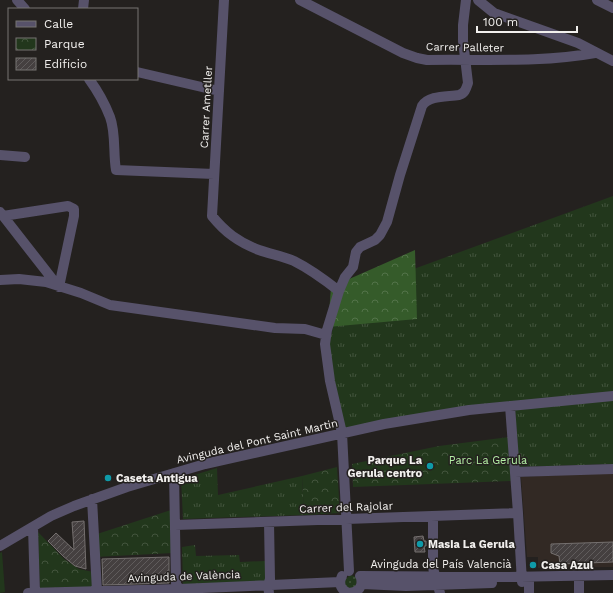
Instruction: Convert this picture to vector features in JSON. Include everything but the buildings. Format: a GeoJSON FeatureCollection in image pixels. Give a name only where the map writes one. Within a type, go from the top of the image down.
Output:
{"type":"FeatureCollection","features":[{"type":"Feature","properties":{"kind":"street"},"geometry":{"type":"LineString","coordinates":[[17,0],[24,8]]}},
{"type":"Feature","properties":{"kind":"street","name":"Carrer Ametller"},"geometry":{"type":"LineString","coordinates":[[224,0],[212,216],[226,232],[235,238],[259,250],[294,261],[339,291]]}},
{"type":"Feature","properties":{"kind":"street","name":"Carrer Palleter"},"geometry":{"type":"LineString","coordinates":[[300,0],[403,53],[427,60],[567,58],[595,53]]}},
{"type":"Feature","properties":{"kind":"street"},"geometry":{"type":"LineString","coordinates":[[349,571],[342,433],[326,359],[326,335],[339,291],[345,277],[353,267],[356,252],[360,247],[375,240],[384,229],[387,222],[422,106],[425,101],[430,99],[459,95],[467,88],[468,83],[462,40],[466,0]]}},
{"type":"Feature","properties":{"kind":"street"},"geometry":{"type":"LineString","coordinates":[[597,0],[613,8]]}},
{"type":"Feature","properties":{"kind":"street"},"geometry":{"type":"LineString","coordinates":[[483,2],[494,13],[578,43],[613,61]]}},
{"type":"Feature","properties":{"kind":"street"},"geometry":{"type":"LineString","coordinates":[[138,72],[219,91]]}},
{"type":"Feature","properties":{"kind":"street"},"geometry":{"type":"LineString","coordinates":[[92,80],[111,118],[116,170],[214,174]]}},
{"type":"Feature","properties":{"kind":"street"},"geometry":{"type":"LineString","coordinates":[[0,155],[25,157]]}},
{"type":"Feature","properties":{"kind":"street"},"geometry":{"type":"LineString","coordinates":[[1,214],[68,206],[74,209],[74,216],[59,287]]}},
{"type":"Feature","properties":{"kind":"street"},"geometry":{"type":"LineString","coordinates":[[1,214],[59,287]]}},
{"type":"Feature","properties":{"kind":"street"},"geometry":{"type":"LineString","coordinates":[[0,280],[19,279],[46,282],[81,293],[110,305],[275,328],[305,329],[326,335]]}},
{"type":"Feature","properties":{"kind":"street","name":"Avinguda del Pont Saint Martin"},"geometry":{"type":"LineString","coordinates":[[0,546],[50,516],[92,499],[174,473],[249,453],[384,424],[469,410],[613,396]]}},
{"type":"Feature","properties":{"kind":"street"},"geometry":{"type":"LineString","coordinates":[[510,406],[524,580],[529,593]]}},
{"type":"Feature","properties":{"kind":"street"},"geometry":{"type":"LineString","coordinates":[[515,472],[613,470]]}},
{"type":"Feature","properties":{"kind":"street"},"geometry":{"type":"LineString","coordinates":[[174,473],[176,583],[180,591]]}},
{"type":"Feature","properties":{"kind":"street"},"geometry":{"type":"LineString","coordinates":[[92,499],[103,592]]}},
{"type":"Feature","properties":{"kind":"street","name":"Carrer del Rajolar"},"geometry":{"type":"LineString","coordinates":[[175,525],[518,512]]}},
{"type":"Feature","properties":{"kind":"street"},"geometry":{"type":"LineString","coordinates":[[433,516],[433,568],[438,585]]}},
{"type":"Feature","properties":{"kind":"street"},"geometry":{"type":"LineString","coordinates":[[268,590],[270,579],[269,522]]}},
{"type":"Feature","properties":{"kind":"street"},"geometry":{"type":"LineString","coordinates":[[33,527],[35,593]]}},
{"type":"Feature","properties":{"kind":"street"},"geometry":{"type":"LineString","coordinates":[[349,571],[355,572],[361,580],[359,590],[345,589],[342,577],[349,571]]}},
{"type":"Feature","properties":{"kind":"street","name":"Avinguda del País Valencià"},"geometry":{"type":"LineString","coordinates":[[361,580],[406,589],[438,585],[613,575]]}},
{"type":"Feature","properties":{"kind":"street","name":"Avinguda del País Valencià"},"geometry":{"type":"LineString","coordinates":[[361,580],[438,585]]}},
{"type":"Feature","properties":{"kind":"street","name":"Avinguda del País Valencià"},"geometry":{"type":"LineString","coordinates":[[524,580],[613,580]]}},
{"type":"Feature","properties":{"kind":"street"},"geometry":{"type":"LineString","coordinates":[[579,580],[579,593]]}},
{"type":"Feature","properties":{"kind":"street","name":"Avinguda de València"},"geometry":{"type":"LineString","coordinates":[[28,593],[345,589]]}},
{"type":"Feature","properties":{"kind":"street","name":"Avinguda de València"},"geometry":{"type":"LineString","coordinates":[[223,593],[268,590],[320,591],[345,589]]}},
{"type":"Feature","properties":{"kind":"shaded area"},"geometry":{"type":"Polygon","coordinates":[[[613,473],[613,567],[538,568],[538,557],[527,557],[521,477],[613,473]]]}},
{"type":"Feature","properties":{"kind":"green space"},"geometry":{"type":"Polygon","coordinates":[[[613,196],[613,393],[342,433],[326,359],[340,296],[613,196]]]}},
{"type":"Feature","properties":{"kind":"green space"},"geometry":{"type":"Polygon","coordinates":[[[415,250],[417,319],[328,327],[331,287],[415,250]]]}},
{"type":"Feature","properties":{"kind":"green space"},"geometry":{"type":"Polygon","coordinates":[[[613,400],[613,464],[519,467],[515,409],[613,400]]]}},
{"type":"Feature","properties":{"kind":"green space","name":"Parc La Gerula"},"geometry":{"type":"Polygon","coordinates":[[[509,437],[511,481],[353,487],[352,464],[439,446],[509,437]]]}},
{"type":"Feature","properties":{"kind":"green space"},"geometry":{"type":"Polygon","coordinates":[[[337,467],[340,513],[304,515],[302,476],[337,467]]]}},
{"type":"Feature","properties":{"kind":"green space"},"geometry":{"type":"Polygon","coordinates":[[[217,468],[218,495],[302,476],[304,515],[183,519],[181,479],[217,468]]]}},
{"type":"Feature","properties":{"kind":"green space"},"geometry":{"type":"Polygon","coordinates":[[[171,510],[173,553],[95,557],[94,535],[171,510]]]}},
{"type":"Feature","properties":{"kind":"green space"},"geometry":{"type":"Polygon","coordinates":[[[38,532],[64,559],[79,569],[93,572],[93,587],[40,588],[38,532]]]}},
{"type":"Feature","properties":{"kind":"green space"},"geometry":{"type":"Polygon","coordinates":[[[195,545],[196,556],[239,555],[240,562],[265,561],[265,581],[183,586],[182,547],[195,545]]]}},
{"type":"Feature","properties":{"kind":"green space"},"geometry":{"type":"Polygon","coordinates":[[[2,552],[5,592],[0,593],[0,553],[2,552]]]}},
{"type":"Feature","properties":{"kind":"green space"},"geometry":{"type":"Polygon","coordinates":[[[350,575],[358,578],[355,588],[348,588],[345,585],[345,580],[350,575]]]}},
{"type":"Feature","properties":{"kind":"place","name":"Parque La Gerula centro"},"geometry":{"type":"Point","coordinates":[430,466]}},
{"type":"Feature","properties":{"kind":"place","name":"Caseta Antigua"},"geometry":{"type":"Point","coordinates":[108,478]}},
{"type":"Feature","properties":{"kind":"place","name":"Masia La Gerula"},"geometry":{"type":"Point","coordinates":[420,544]}},
{"type":"Feature","properties":{"kind":"place","name":"Casa Azul"},"geometry":{"type":"Point","coordinates":[533,565]}}]}
